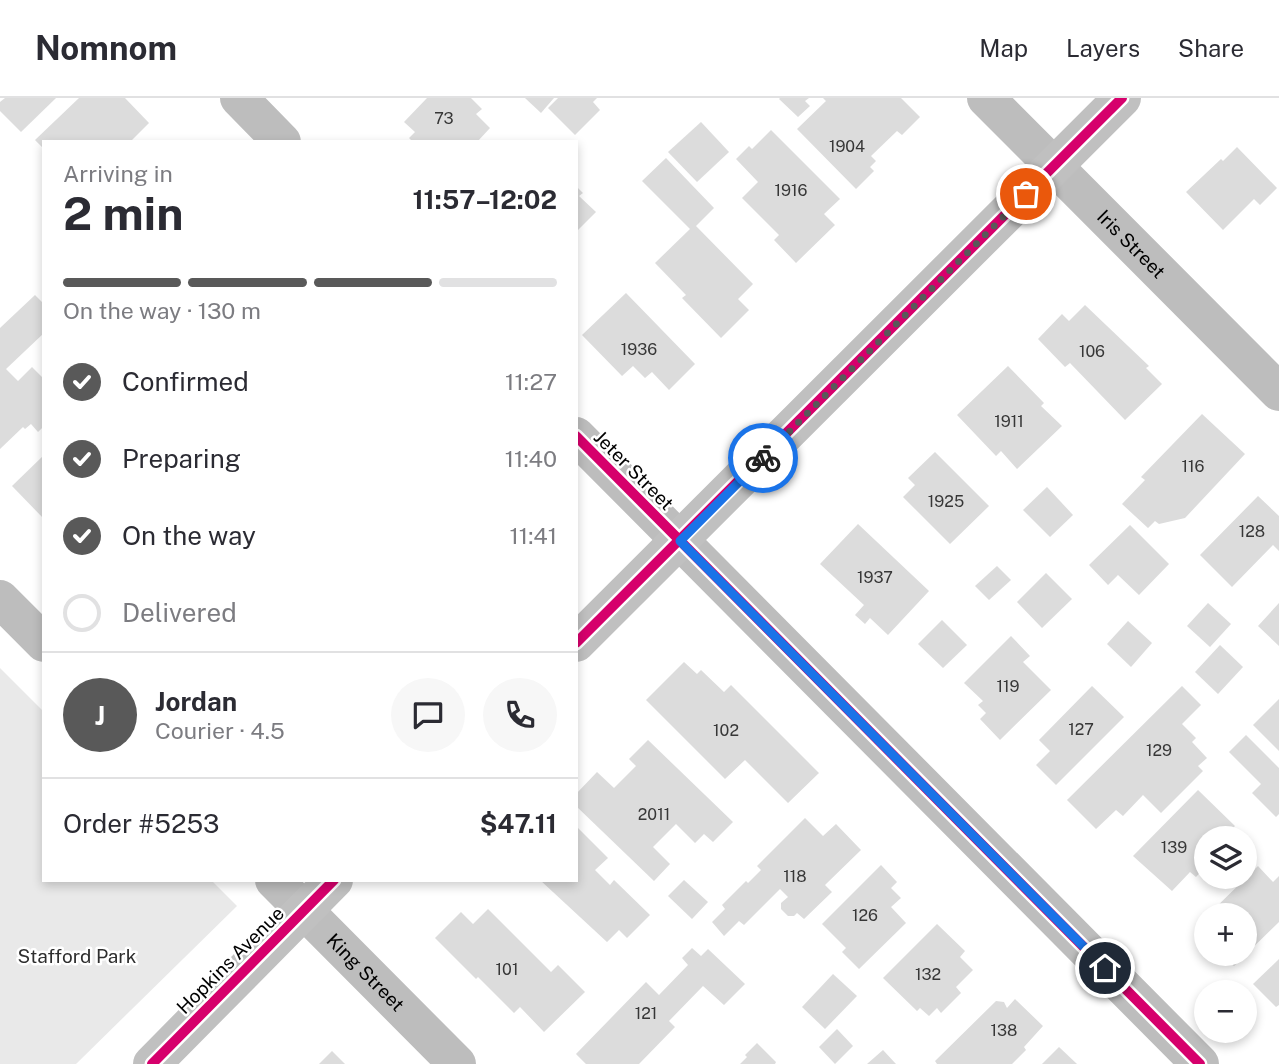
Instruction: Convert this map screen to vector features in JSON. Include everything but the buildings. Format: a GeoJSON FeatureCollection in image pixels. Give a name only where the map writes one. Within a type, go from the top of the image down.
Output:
{"type":"FeatureCollection","features":[{"type":"Feature","properties":{"kind":"street"},"geometry":{"type":"LineString","coordinates":[[239,98],[280,140]]}},
{"type":"Feature","properties":{"kind":"street","name":"Iris Street"},"geometry":{"type":"LineString","coordinates":[[985,98],[1279,392]]}},
{"type":"Feature","properties":{"kind":"street"},"geometry":{"type":"LineString","coordinates":[[578,641],[1122,98]]}},
{"type":"Feature","properties":{"kind":"street","name":"Jeter Street"},"geometry":{"type":"LineString","coordinates":[[578,438],[1200,1064]]}},
{"type":"Feature","properties":{"kind":"street"},"geometry":{"type":"LineString","coordinates":[[0,599],[42,641]]}},
{"type":"Feature","properties":{"kind":"street","name":"King Street"},"geometry":{"type":"LineString","coordinates":[[276,882],[457,1064]]}},
{"type":"Feature","properties":{"kind":"street","name":"Hopkins Avenue"},"geometry":{"type":"LineString","coordinates":[[152,1064],[332,882]]}},
{"type":"Feature","properties":{"kind":"green space","name":"Stafford Park"},"geometry":{"type":"Polygon","coordinates":[[[0,668],[42,710],[42,882],[213,882],[237,906],[76,1064],[0,1064],[0,668]]]}},
{"type":"Feature","properties":{"kind":"cycle path"},"geometry":{"type":"LineString","coordinates":[[578,641],[1122,98]]}},
{"type":"Feature","properties":{"kind":"cycle path"},"geometry":{"type":"LineString","coordinates":[[578,438],[1200,1064]]}},
{"type":"Feature","properties":{"kind":"cycle path"},"geometry":{"type":"LineString","coordinates":[[152,1064],[332,882]]}},
{"type":"Feature","properties":{"kind":"way so far"},"geometry":{"type":"LineString","coordinates":[[763,458],[1026,194]]}},
{"type":"Feature","properties":{"kind":"route"},"geometry":{"type":"LineString","coordinates":[[763,458],[680,541],[1105,968]]}}]}
